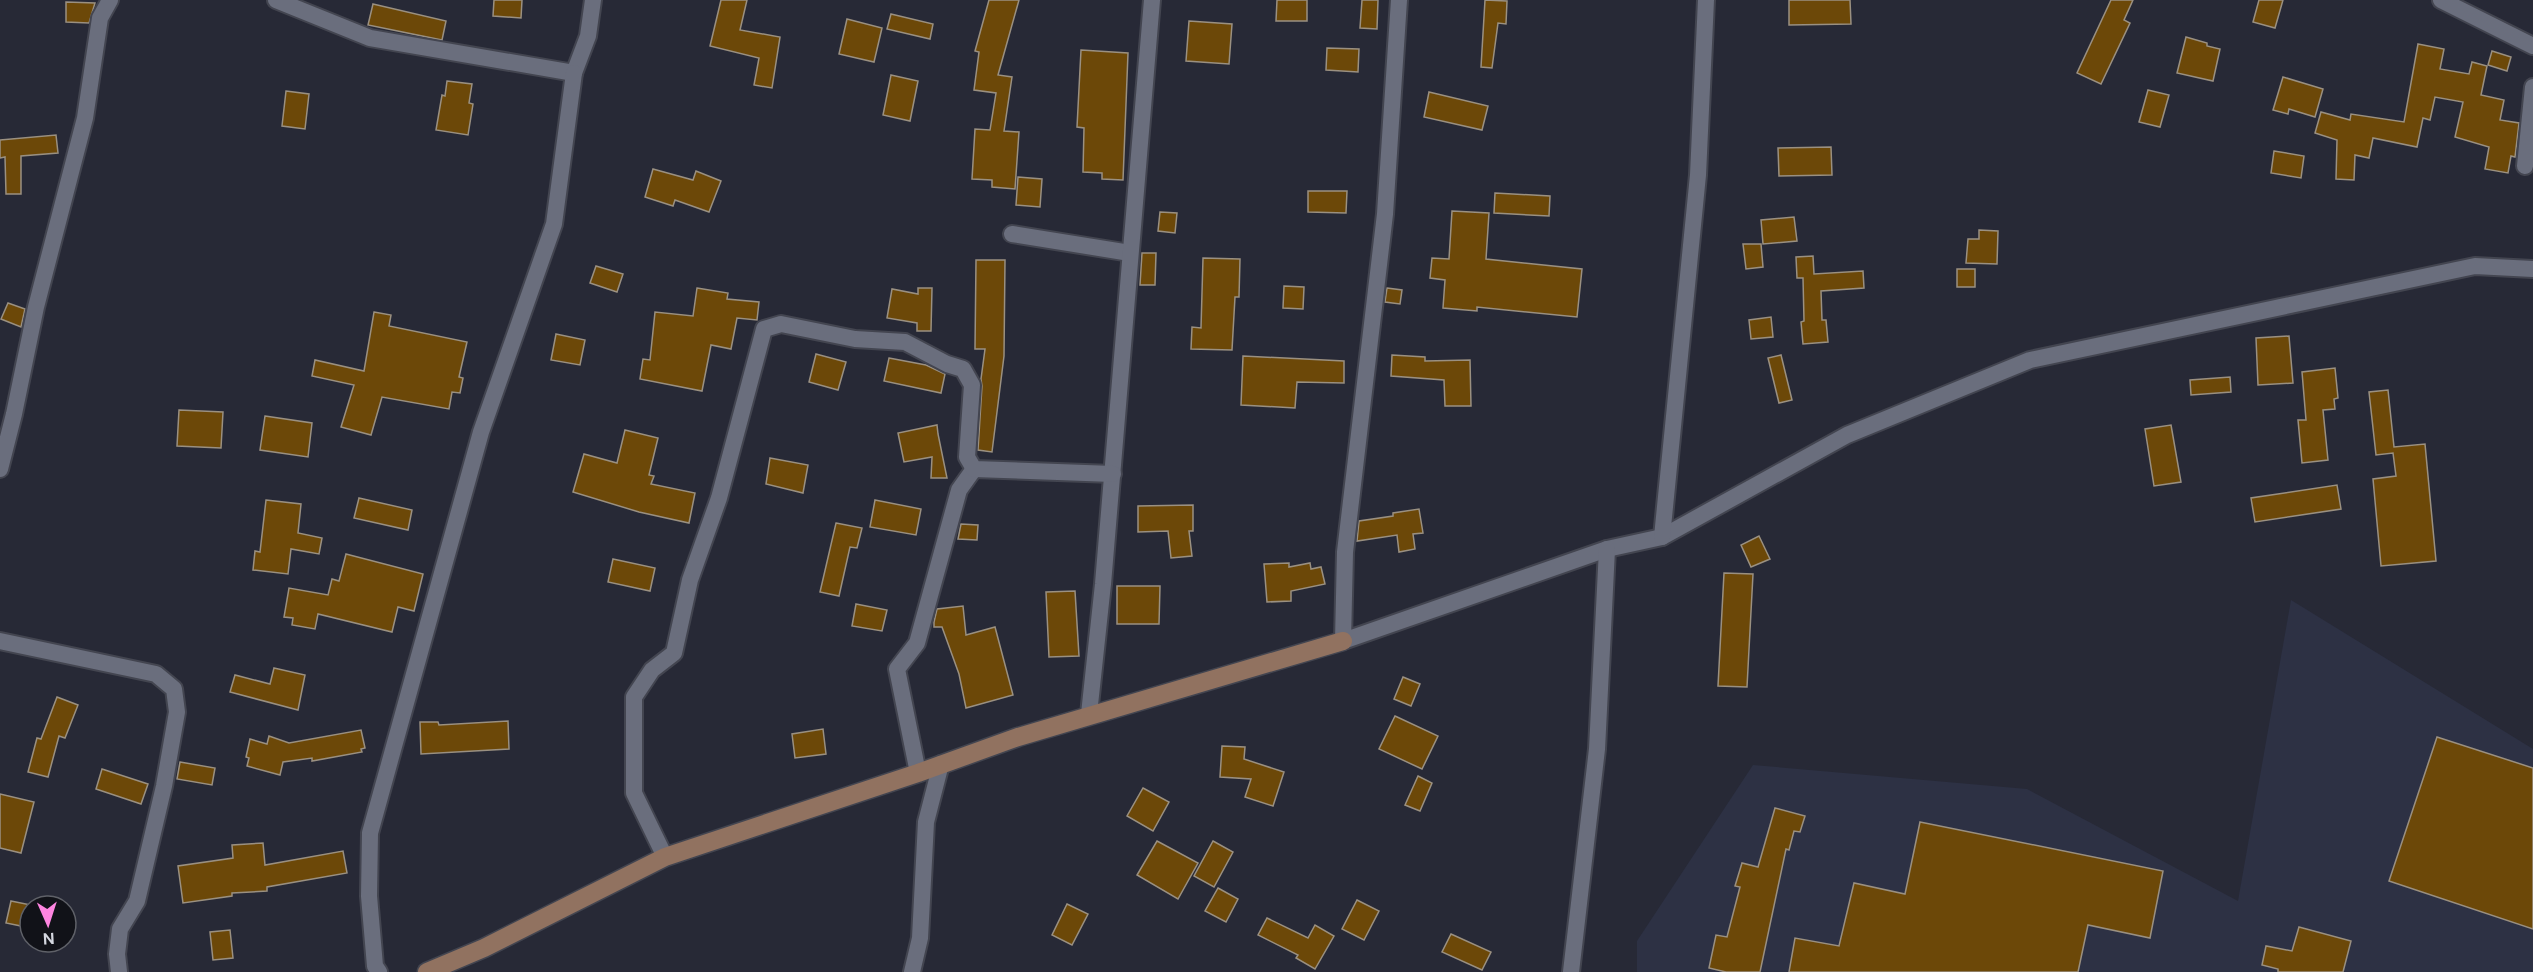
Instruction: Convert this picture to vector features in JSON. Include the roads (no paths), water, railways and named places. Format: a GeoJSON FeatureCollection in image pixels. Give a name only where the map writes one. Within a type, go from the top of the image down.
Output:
{"type":"FeatureCollection","features":[{"type":"Feature","properties":{"kind":"street"},"geometry":{"type":"LineString","coordinates":[[0,469],[7,412],[85,118],[100,18],[110,0]]}},
{"type":"Feature","properties":{"kind":"street"},"geometry":{"type":"LineString","coordinates":[[276,0],[370,38],[574,73]]}},
{"type":"Feature","properties":{"kind":"street"},"geometry":{"type":"LineString","coordinates":[[379,972],[375,966],[369,896],[370,833],[481,432],[554,224],[574,73],[588,36],[593,0]]}},
{"type":"Feature","properties":{"kind":"street"},"geometry":{"type":"LineString","coordinates":[[1089,714],[1113,474],[1152,0]]}},
{"type":"Feature","properties":{"kind":"street"},"geometry":{"type":"LineString","coordinates":[[1343,641],[1345,552],[1385,214],[1399,0]]}},
{"type":"Feature","properties":{"kind":"street"},"geometry":{"type":"LineString","coordinates":[[1662,537],[1698,175],[1706,0]]}},
{"type":"Feature","properties":{"kind":"street"},"geometry":{"type":"LineString","coordinates":[[2441,0],[2533,46]]}},
{"type":"Feature","properties":{"kind":"street"},"geometry":{"type":"LineString","coordinates":[[2525,166],[2533,87]]}},
{"type":"Feature","properties":{"kind":"street"},"geometry":{"type":"LineString","coordinates":[[1012,234],[1130,253]]}},
{"type":"Feature","properties":{"kind":"street"},"geometry":{"type":"LineString","coordinates":[[427,972],[484,948],[665,857],[918,773],[1018,736],[1343,641],[1607,549],[1662,537],[1847,435],[2030,360],[2475,267],[2533,269]]}},
{"type":"Feature","properties":{"kind":"street"},"geometry":{"type":"LineString","coordinates":[[665,857],[634,793],[634,698],[652,670],[674,653],[690,580],[719,498],[764,329],[780,324],[855,339],[905,342],[947,364],[963,369],[972,384],[967,457],[974,469]]}},
{"type":"Feature","properties":{"kind":"street"},"geometry":{"type":"LineString","coordinates":[[974,469],[1113,474]]}},
{"type":"Feature","properties":{"kind":"street"},"geometry":{"type":"LineString","coordinates":[[918,773],[897,669],[917,643],[959,490],[974,469]]}},
{"type":"Feature","properties":{"kind":"street"},"geometry":{"type":"LineString","coordinates":[[1570,972],[1597,749],[1607,549]]}},
{"type":"Feature","properties":{"kind":"street"},"geometry":{"type":"LineString","coordinates":[[0,640],[156,674],[174,689],[177,712],[164,786],[137,901],[120,930],[117,954],[119,972]]}},
{"type":"Feature","properties":{"kind":"street"},"geometry":{"type":"LineString","coordinates":[[912,972],[920,938],[926,822],[941,764]]}}]}
